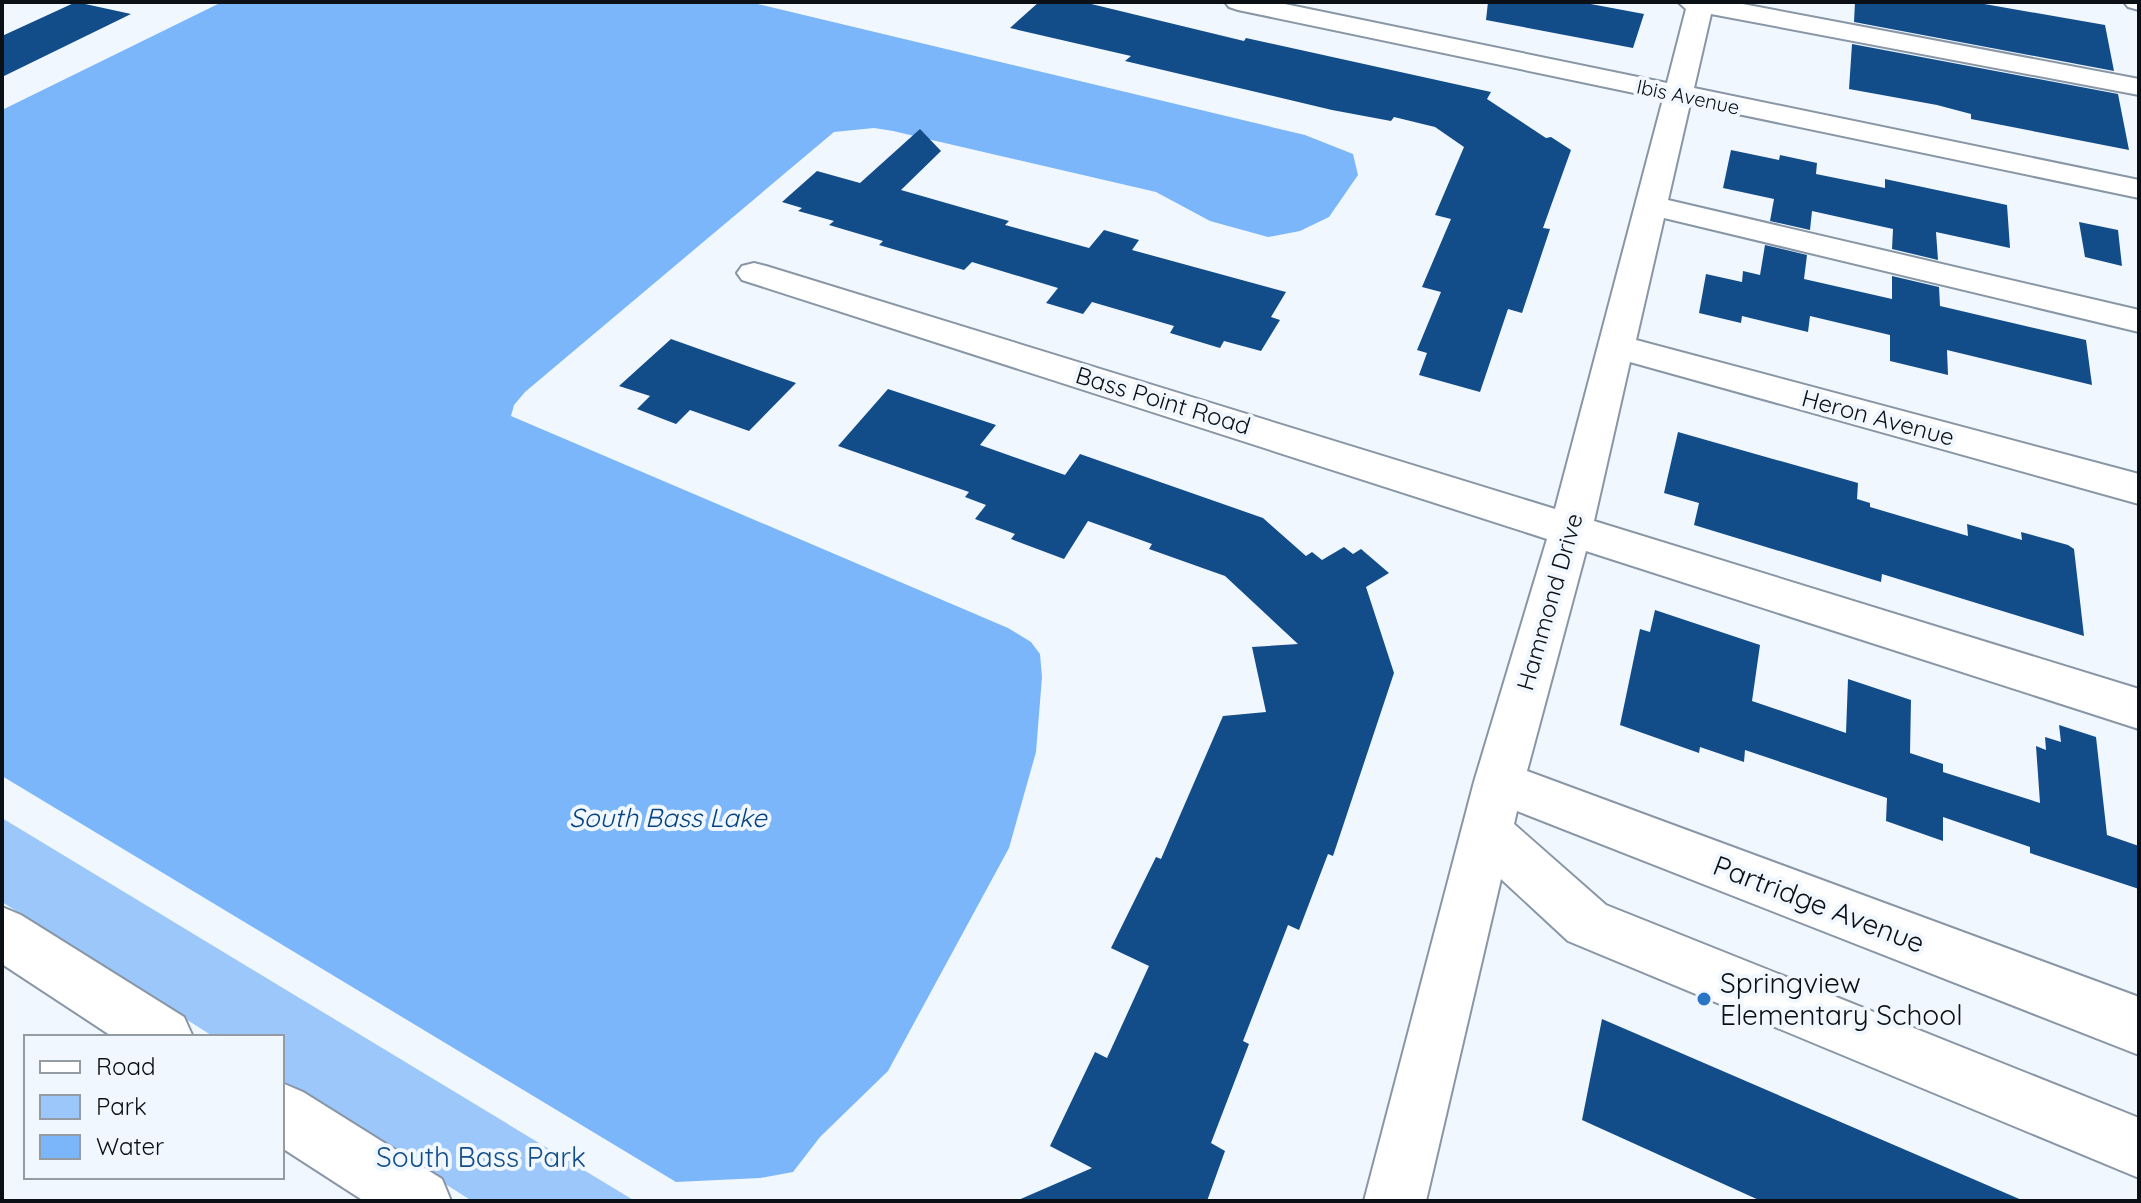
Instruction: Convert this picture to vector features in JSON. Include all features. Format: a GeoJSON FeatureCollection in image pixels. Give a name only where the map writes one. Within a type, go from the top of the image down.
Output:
{"type":"FeatureCollection","features":[{"type":"Feature","properties":{"kind":"street","name":"Ibis Avenue"},"geometry":{"type":"LineString","coordinates":[[1238,2],[2139,189]]}},
{"type":"Feature","properties":{"kind":"street","name":"Hammond Drive"},"geometry":{"type":"LineString","coordinates":[[1395,1201],[1493,807],[1571,529],[1617,347],[1697,3]]}},
{"type":"Feature","properties":{"kind":"street"},"geometry":{"type":"LineString","coordinates":[[1697,3],[2139,87]]}},
{"type":"Feature","properties":{"kind":"street"},"geometry":{"type":"LineString","coordinates":[[1650,205],[2139,321]]}},
{"type":"Feature","properties":{"kind":"street","name":"Bass Point Road"},"geometry":{"type":"LineString","coordinates":[[754,273],[2139,709]]}},
{"type":"Feature","properties":{"kind":"street","name":"Heron Avenue"},"geometry":{"type":"LineString","coordinates":[[1617,347],[2139,489]]}},
{"type":"Feature","properties":{"kind":"street"},"geometry":{"type":"LineString","coordinates":[[1493,807],[1587,923],[2139,1148]]}},
{"type":"Feature","properties":{"kind":"street","name":"Partridge Avenue"},"geometry":{"type":"LineString","coordinates":[[1493,807],[2139,1026]]}},
{"type":"Feature","properties":{"kind":"street"},"geometry":{"type":"LineString","coordinates":[[2,933],[161,1035]]}},
{"type":"Feature","properties":{"kind":"street"},"geometry":{"type":"LineString","coordinates":[[284,1114],[420,1201]]}},
{"type":"Feature","properties":{"kind":"green space","name":"South Bass Park"},"geometry":{"type":"Polygon","coordinates":[[[2,818],[635,1201],[472,1201],[284,1081],[284,1035],[211,1035],[2,902],[2,818]]]}},
{"type":"Feature","properties":{"kind":"water","name":"South Bass Lake"},"geometry":{"type":"Polygon","coordinates":[[[222,2],[749,2],[1305,135],[1353,154],[1358,175],[1329,217],[1300,231],[1268,237],[1210,221],[1156,192],[893,131],[874,128],[834,132],[525,392],[514,405],[511,416],[1008,628],[1031,642],[1040,654],[1042,677],[1036,752],[1009,848],[888,1071],[820,1137],[793,1172],[760,1178],[676,1182],[2,776],[2,110],[222,2]]]}},
{"type":"Feature","properties":{"kind":"building"},"geometry":{"type":"Polygon","coordinates":[[[76,2],[131,14],[2,77],[2,36],[76,2]]]}},
{"type":"Feature","properties":{"kind":"building"},"geometry":{"type":"Polygon","coordinates":[[[1039,2],[1083,2],[1244,41],[1246,38],[1491,92],[1487,99],[1546,138],[1551,137],[1571,150],[1543,228],[1550,229],[1522,313],[1508,309],[1480,392],[1419,375],[1427,353],[1417,350],[1441,292],[1422,287],[1451,219],[1435,215],[1464,147],[1435,127],[1394,117],[1391,121],[1332,110],[1125,61],[1131,56],[1010,28],[1039,2]]]}},
{"type":"Feature","properties":{"kind":"building"},"geometry":{"type":"Polygon","coordinates":[[[1488,2],[1580,2],[1644,14],[1633,48],[1486,20],[1488,2]]]}},
{"type":"Feature","properties":{"kind":"building"},"geometry":{"type":"Polygon","coordinates":[[[1855,2],[1973,2],[2105,25],[2114,71],[1854,22],[1855,2]]]}},
{"type":"Feature","properties":{"kind":"building"},"geometry":{"type":"Polygon","coordinates":[[[1852,44],[2118,94],[2129,150],[1971,119],[1971,114],[1937,105],[1849,89],[1852,44]]]}},
{"type":"Feature","properties":{"kind":"building"},"geometry":{"type":"Polygon","coordinates":[[[920,129],[941,151],[901,190],[1009,221],[1005,225],[1089,248],[1104,230],[1139,240],[1132,250],[1286,292],[1271,317],[1280,320],[1261,351],[1224,341],[1220,348],[1170,333],[1174,326],[1092,302],[1083,314],[1046,303],[1058,288],[972,262],[964,270],[879,245],[883,241],[829,225],[834,221],[798,211],[802,208],[782,202],[817,171],[860,183],[920,129]]]}},
{"type":"Feature","properties":{"kind":"building"},"geometry":{"type":"Polygon","coordinates":[[[1731,150],[1779,160],[1780,155],[1817,163],[1816,174],[1885,188],[1885,179],[2007,205],[2010,248],[1936,232],[1938,260],[1892,249],[1893,229],[1812,211],[1810,230],[1770,221],[1774,199],[1723,188],[1731,150]]]}},
{"type":"Feature","properties":{"kind":"building"},"geometry":{"type":"Polygon","coordinates":[[[2079,222],[2118,230],[2122,266],[2085,257],[2079,222]]]}},
{"type":"Feature","properties":{"kind":"building"},"geometry":{"type":"Polygon","coordinates":[[[1765,245],[1807,255],[1804,279],[1892,299],[1892,276],[1939,287],[1940,306],[2086,340],[2092,385],[1947,350],[1948,375],[1890,361],[1890,335],[1810,316],[1808,332],[1742,316],[1741,323],[1699,313],[1706,274],[1742,282],[1743,271],[1760,275],[1765,245]]]}},
{"type":"Feature","properties":{"kind":"building"},"geometry":{"type":"Polygon","coordinates":[[[671,339],[796,383],[749,431],[690,410],[676,424],[637,409],[650,396],[619,386],[671,339]]]}},
{"type":"Feature","properties":{"kind":"building"},"geometry":{"type":"Polygon","coordinates":[[[888,389],[996,425],[980,445],[1065,475],[1080,454],[1263,518],[1306,556],[1312,552],[1322,560],[1344,547],[1353,554],[1361,549],[1389,573],[1366,587],[1394,673],[1333,856],[1328,854],[1299,930],[1288,925],[1243,1041],[1249,1044],[1211,1143],[1225,1151],[1207,1201],[1016,1201],[1092,1168],[1050,1146],[1095,1052],[1107,1058],[1149,966],[1111,948],[1156,857],[1161,859],[1223,716],[1266,712],[1252,647],[1298,644],[1225,576],[1149,549],[1152,544],[1088,521],[1064,559],[1011,539],[1015,534],[975,519],[986,505],[965,497],[969,492],[838,446],[888,389]]]}},
{"type":"Feature","properties":{"kind":"building"},"geometry":{"type":"Polygon","coordinates":[[[1678,432],[1858,483],[1857,499],[1870,503],[1870,507],[1968,536],[1967,524],[2022,540],[2021,532],[2068,545],[2074,549],[2084,636],[1882,574],[1881,582],[1694,525],[1699,503],[1664,493],[1678,432]]]}},
{"type":"Feature","properties":{"kind":"building"},"geometry":{"type":"Polygon","coordinates":[[[1655,610],[1760,645],[1752,701],[1846,733],[1848,679],[1911,700],[1910,753],[1943,764],[1943,772],[2040,803],[2036,746],[2046,750],[2045,737],[2061,742],[2059,725],[2096,737],[2107,835],[2139,846],[2139,889],[2030,853],[2030,847],[1943,817],[1943,841],[1886,821],[1887,798],[1745,750],[1744,762],[1700,747],[1699,753],[1620,725],[1640,629],[1650,632],[1655,610]]]}},
{"type":"Feature","properties":{"kind":"building"},"geometry":{"type":"Polygon","coordinates":[[[1602,1019],[2024,1201],[1761,1201],[1582,1120],[1602,1019]]]}},
{"type":"Feature","properties":{"kind":"place","name":"Springview Elementary School"},"geometry":{"type":"Point","coordinates":[1704,999]}}]}
